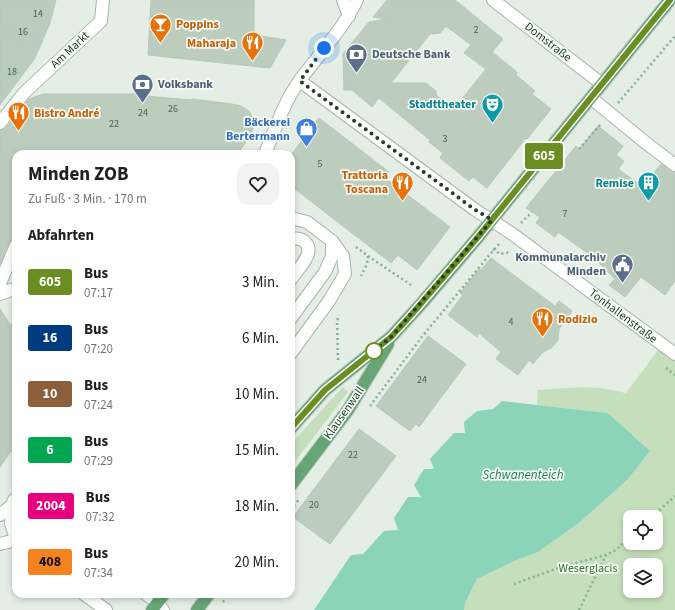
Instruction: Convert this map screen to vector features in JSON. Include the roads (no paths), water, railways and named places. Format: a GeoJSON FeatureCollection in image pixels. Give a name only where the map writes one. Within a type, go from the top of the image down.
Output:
{"type":"FeatureCollection","features":[{"type":"Feature","properties":{"kind":"main road","name":"Klausenwall"},"geometry":{"type":"LineString","coordinates":[[295,424],[325,390],[391,337],[492,220],[670,0]]}},
{"type":"Feature","properties":{"kind":"main road","name":"Klausenwall"},"geometry":{"type":"LineString","coordinates":[[295,480],[348,410],[391,337]]}},
{"type":"Feature","properties":{"kind":"main road"},"geometry":{"type":"LineString","coordinates":[[197,610],[206,598]]}},
{"type":"Feature","properties":{"kind":"street","name":"Am Markt"},"geometry":{"type":"LineString","coordinates":[[0,123],[24,93],[101,21],[103,0]]}},
{"type":"Feature","properties":{"kind":"street"},"geometry":{"type":"LineString","coordinates":[[343,0],[349,16]]}},
{"type":"Feature","properties":{"kind":"street"},"geometry":{"type":"LineString","coordinates":[[266,150],[285,107],[300,81],[349,16],[357,0]]}},
{"type":"Feature","properties":{"kind":"street","name":"Domstraße"},"geometry":{"type":"LineString","coordinates":[[494,0],[602,84]]}},
{"type":"Feature","properties":{"kind":"street","name":"Tonhallenstraße"},"geometry":{"type":"LineString","coordinates":[[300,81],[474,209],[511,233],[675,354]]}},
{"type":"Feature","properties":{"kind":"street"},"geometry":{"type":"LineString","coordinates":[[590,98],[675,165]]}},
{"type":"Feature","properties":{"kind":"street"},"geometry":{"type":"LineString","coordinates":[[295,219],[306,222],[332,241],[343,256],[345,274],[329,301],[295,348]]}},
{"type":"Feature","properties":{"kind":"street"},"geometry":{"type":"LineString","coordinates":[[295,239],[300,239],[305,242],[308,249],[307,257],[295,274]]}},
{"type":"Feature","properties":{"kind":"street"},"geometry":{"type":"LineString","coordinates":[[295,313],[325,272],[332,256],[332,241]]}},
{"type":"Feature","properties":{"kind":"street"},"geometry":{"type":"LineString","coordinates":[[5,287],[12,260]]}},
{"type":"Feature","properties":{"kind":"street"},"geometry":{"type":"LineString","coordinates":[[369,355],[374,367]]}},
{"type":"Feature","properties":{"kind":"street"},"geometry":{"type":"LineString","coordinates":[[0,515],[12,505]]}},
{"type":"Feature","properties":{"kind":"street"},"geometry":{"type":"LineString","coordinates":[[0,544],[12,541]]}},
{"type":"Feature","properties":{"kind":"street"},"geometry":{"type":"LineString","coordinates":[[90,598],[106,610]]}},
{"type":"Feature","properties":{"kind":"water","name":"Schwanenteich"},"geometry":{"type":"Polygon","coordinates":[[[502,401],[608,413],[650,451],[628,479],[579,523],[538,552],[512,562],[477,579],[465,603],[464,610],[314,610],[351,555],[363,554],[384,531],[398,530],[394,518],[408,497],[421,497],[414,485],[424,469],[434,469],[430,459],[454,433],[465,433],[464,422],[477,411],[493,409],[502,401]]]}},
{"type":"Feature","properties":{"kind":"tunnel"},"geometry":{"type":"LineString","coordinates":[[0,29],[42,42]]}},
{"type":"Feature","properties":{"kind":"place","name":"Poppins"},"geometry":{"type":"Point","coordinates":[161,44]}},
{"type":"Feature","properties":{"kind":"place","name":"Maharaja"},"geometry":{"type":"Point","coordinates":[252,62]}},
{"type":"Feature","properties":{"kind":"place","name":"Deutsche Bank"},"geometry":{"type":"Point","coordinates":[357,74]}},
{"type":"Feature","properties":{"kind":"place","name":"Volksbank"},"geometry":{"type":"Point","coordinates":[143,104]}},
{"type":"Feature","properties":{"kind":"place","name":"Stadttheater"},"geometry":{"type":"Point","coordinates":[492,124]}},
{"type":"Feature","properties":{"kind":"place","name":"Bistro André"},"geometry":{"type":"Point","coordinates":[19,132]}},
{"type":"Feature","properties":{"kind":"place","name":"Bäckerei Bertermann"},"geometry":{"type":"Point","coordinates":[306,148]}},
{"type":"Feature","properties":{"kind":"place","name":"Trattoria Toscana"},"geometry":{"type":"Point","coordinates":[403,202]}},
{"type":"Feature","properties":{"kind":"place","name":"Remise"},"geometry":{"type":"Point","coordinates":[649,202]}},
{"type":"Feature","properties":{"kind":"place","name":"Kommunalarchiv Minden"},"geometry":{"type":"Point","coordinates":[622,284]}},
{"type":"Feature","properties":{"kind":"place","name":"Rodizio"},"geometry":{"type":"Point","coordinates":[543,338]}},
{"type":"Feature","properties":{"kind":"park label","name":"Weserglacis"},"geometry":{"type":"Point","coordinates":[588,568]}}]}
